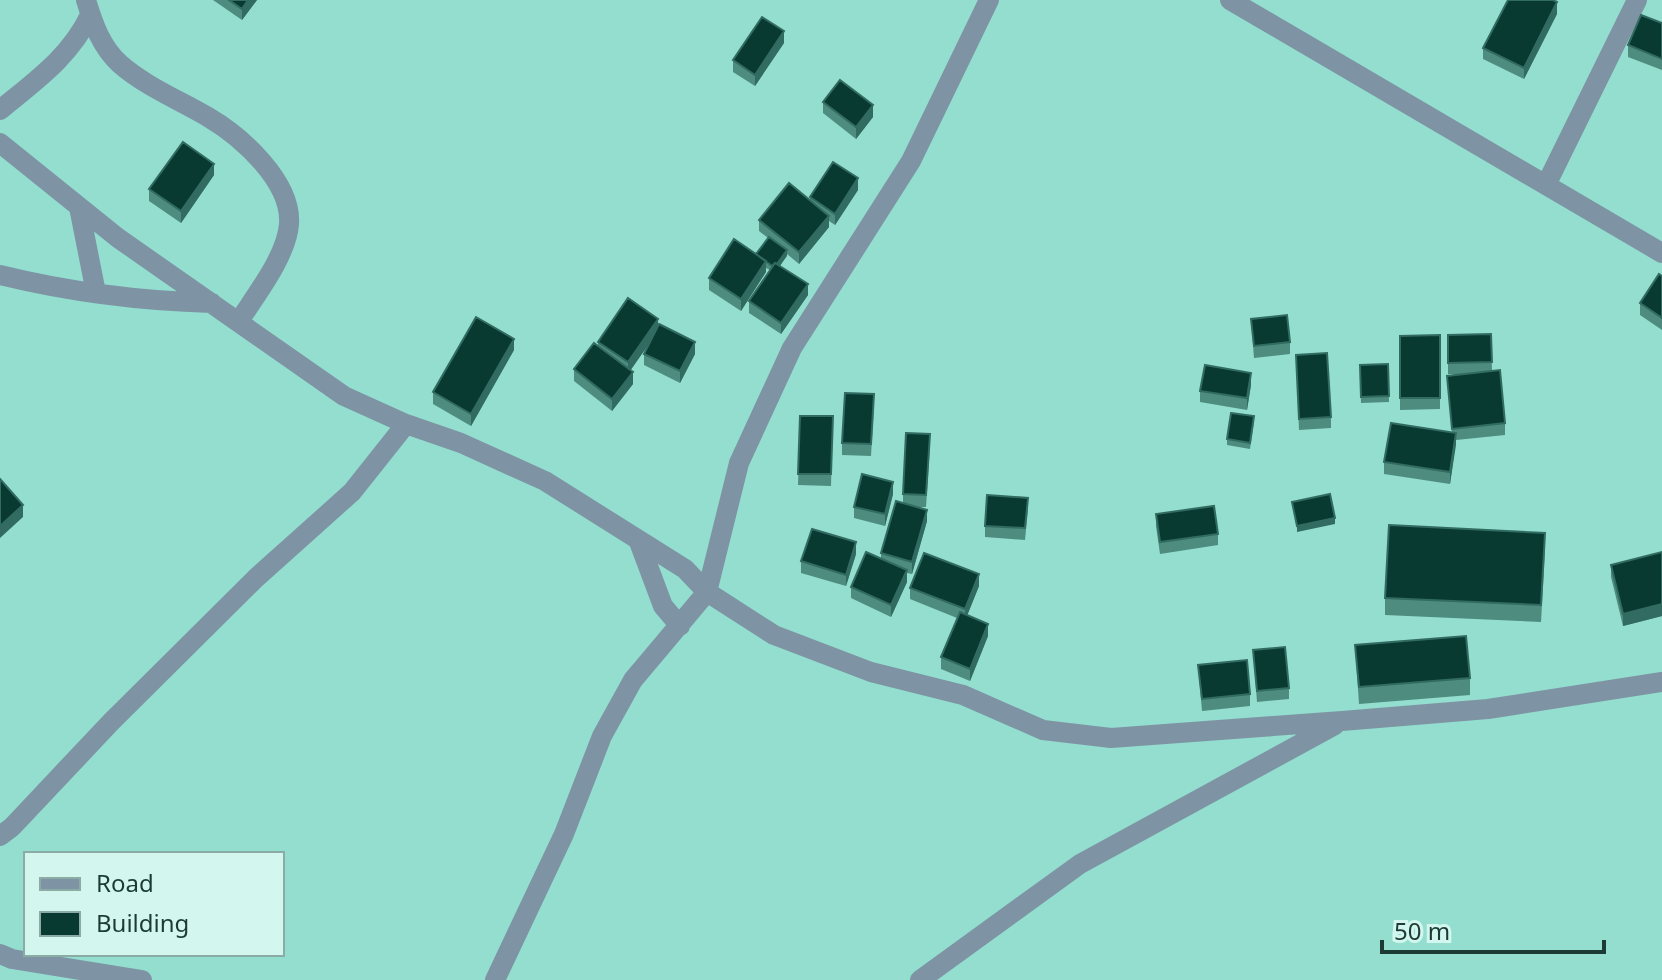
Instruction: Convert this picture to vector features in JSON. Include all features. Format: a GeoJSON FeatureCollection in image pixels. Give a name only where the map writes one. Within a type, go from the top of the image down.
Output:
{"type":"FeatureCollection","features":[{"type":"Feature","properties":{"kind":"street"},"geometry":{"type":"LineString","coordinates":[[495,980],[564,834],[602,736],[633,680],[707,592],[739,463],[792,348],[911,161],[989,0]]}},
{"type":"Feature","properties":{"kind":"street"},"geometry":{"type":"LineString","coordinates":[[1230,0],[1662,253]]}},
{"type":"Feature","properties":{"kind":"street"},"geometry":{"type":"LineString","coordinates":[[1546,185],[1637,0]]}},
{"type":"Feature","properties":{"kind":"street"},"geometry":{"type":"LineString","coordinates":[[0,110],[57,64],[81,33],[88,7]]}},
{"type":"Feature","properties":{"kind":"street"},"geometry":{"type":"LineString","coordinates":[[88,7],[103,44],[120,64],[211,119],[254,154],[280,184],[288,204],[289,225],[284,247],[239,321]]}},
{"type":"Feature","properties":{"kind":"street"},"geometry":{"type":"LineString","coordinates":[[0,143],[118,238],[344,396],[545,481],[685,569],[707,592],[774,635],[871,672],[963,695],[1043,730],[1111,738],[1342,721],[1488,709],[1662,682]]}},
{"type":"Feature","properties":{"kind":"street"},"geometry":{"type":"LineString","coordinates":[[79,207],[96,293]]}},
{"type":"Feature","properties":{"kind":"street"},"geometry":{"type":"LineString","coordinates":[[0,275],[96,293],[212,303]]}},
{"type":"Feature","properties":{"kind":"street"},"geometry":{"type":"LineString","coordinates":[[0,836],[256,578],[352,492],[406,424]]}},
{"type":"Feature","properties":{"kind":"street"},"geometry":{"type":"LineString","coordinates":[[639,542],[663,606],[680,626]]}},
{"type":"Feature","properties":{"kind":"street"},"geometry":{"type":"LineString","coordinates":[[920,980],[1080,864],[1342,721]]}},
{"type":"Feature","properties":{"kind":"street"},"geometry":{"type":"LineString","coordinates":[[0,954],[12,959],[142,980]]}},
{"type":"Feature","properties":{"kind":"building"},"geometry":{"type":"Polygon","coordinates":[[[229,0],[248,0],[242,9],[229,0]]]}},
{"type":"Feature","properties":{"kind":"building"},"geometry":{"type":"Polygon","coordinates":[[[1508,0],[1557,2],[1524,68],[1483,48],[1508,0]]]}},
{"type":"Feature","properties":{"kind":"building"},"geometry":{"type":"Polygon","coordinates":[[[1641,15],[1662,23],[1662,59],[1628,45],[1641,15]]]}},
{"type":"Feature","properties":{"kind":"building"},"geometry":{"type":"Polygon","coordinates":[[[762,17],[784,31],[755,75],[733,60],[762,17]]]}},
{"type":"Feature","properties":{"kind":"building"},"geometry":{"type":"Polygon","coordinates":[[[840,80],[873,105],[856,127],[823,102],[840,80]]]}},
{"type":"Feature","properties":{"kind":"building"},"geometry":{"type":"Polygon","coordinates":[[[183,142],[214,164],[181,211],[149,189],[183,142]]]}},
{"type":"Feature","properties":{"kind":"building"},"geometry":{"type":"Polygon","coordinates":[[[833,162],[858,178],[835,214],[810,197],[833,162]]]}},
{"type":"Feature","properties":{"kind":"building"},"geometry":{"type":"Polygon","coordinates":[[[789,183],[829,216],[799,252],[759,220],[789,183]]]}},
{"type":"Feature","properties":{"kind":"building"},"geometry":{"type":"Polygon","coordinates":[[[769,237],[787,250],[772,266],[756,254],[769,237]]]}},
{"type":"Feature","properties":{"kind":"building"},"geometry":{"type":"Polygon","coordinates":[[[734,239],[766,261],[741,299],[709,278],[734,239]]]}},
{"type":"Feature","properties":{"kind":"building"},"geometry":{"type":"Polygon","coordinates":[[[775,263],[808,284],[781,323],[749,301],[775,263]]]}},
{"type":"Feature","properties":{"kind":"building"},"geometry":{"type":"Polygon","coordinates":[[[1659,274],[1662,276],[1662,318],[1640,303],[1659,274]]]}},
{"type":"Feature","properties":{"kind":"building"},"geometry":{"type":"Polygon","coordinates":[[[628,298],[658,319],[628,362],[598,342],[628,298]]]}},
{"type":"Feature","properties":{"kind":"building"},"geometry":{"type":"Polygon","coordinates":[[[1287,315],[1290,342],[1254,346],[1251,319],[1287,315]]]}},
{"type":"Feature","properties":{"kind":"building"},"geometry":{"type":"Polygon","coordinates":[[[476,317],[514,339],[471,414],[433,392],[476,317]]]}},
{"type":"Feature","properties":{"kind":"building"},"geometry":{"type":"Polygon","coordinates":[[[659,324],[695,342],[680,371],[644,354],[659,324]]]}},
{"type":"Feature","properties":{"kind":"building"},"geometry":{"type":"Polygon","coordinates":[[[1491,334],[1492,362],[1448,363],[1448,335],[1491,334]]]}},
{"type":"Feature","properties":{"kind":"building"},"geometry":{"type":"Polygon","coordinates":[[[1440,335],[1440,398],[1400,398],[1400,336],[1440,335]]]}},
{"type":"Feature","properties":{"kind":"building"},"geometry":{"type":"Polygon","coordinates":[[[594,343],[633,372],[612,399],[574,369],[594,343]]]}},
{"type":"Feature","properties":{"kind":"building"},"geometry":{"type":"Polygon","coordinates":[[[1327,353],[1331,417],[1299,419],[1296,355],[1327,353]]]}},
{"type":"Feature","properties":{"kind":"building"},"geometry":{"type":"Polygon","coordinates":[[[1388,364],[1389,396],[1361,397],[1360,365],[1388,364]]]}},
{"type":"Feature","properties":{"kind":"building"},"geometry":{"type":"Polygon","coordinates":[[[1205,365],[1251,373],[1247,398],[1200,391],[1205,365]]]}},
{"type":"Feature","properties":{"kind":"building"},"geometry":{"type":"Polygon","coordinates":[[[1500,370],[1505,423],[1452,429],[1447,376],[1500,370]]]}},
{"type":"Feature","properties":{"kind":"building"},"geometry":{"type":"Polygon","coordinates":[[[845,393],[874,394],[871,444],[842,443],[845,393]]]}},
{"type":"Feature","properties":{"kind":"building"},"geometry":{"type":"Polygon","coordinates":[[[1231,413],[1254,416],[1250,443],[1227,439],[1231,413]]]}},
{"type":"Feature","properties":{"kind":"building"},"geometry":{"type":"Polygon","coordinates":[[[800,416],[833,416],[831,474],[798,474],[800,416]]]}},
{"type":"Feature","properties":{"kind":"building"},"geometry":{"type":"Polygon","coordinates":[[[1391,423],[1456,433],[1450,472],[1384,462],[1391,423]]]}},
{"type":"Feature","properties":{"kind":"building"},"geometry":{"type":"Polygon","coordinates":[[[906,433],[930,434],[926,495],[903,494],[906,433]]]}},
{"type":"Feature","properties":{"kind":"building"},"geometry":{"type":"Polygon","coordinates":[[[862,474],[893,482],[885,514],[854,507],[862,474]]]}},
{"type":"Feature","properties":{"kind":"building"},"geometry":{"type":"Polygon","coordinates":[[[0,479],[23,505],[0,526],[0,479]]]}},
{"type":"Feature","properties":{"kind":"building"},"geometry":{"type":"Polygon","coordinates":[[[1330,494],[1335,518],[1297,526],[1292,502],[1330,494]]]}},
{"type":"Feature","properties":{"kind":"building"},"geometry":{"type":"Polygon","coordinates":[[[987,495],[1028,498],[1025,528],[985,526],[987,495]]]}},
{"type":"Feature","properties":{"kind":"building"},"geometry":{"type":"Polygon","coordinates":[[[896,501],[927,510],[912,562],[881,553],[896,501]]]}},
{"type":"Feature","properties":{"kind":"building"},"geometry":{"type":"Polygon","coordinates":[[[1214,506],[1218,534],[1160,542],[1156,514],[1214,506]]]}},
{"type":"Feature","properties":{"kind":"building"},"geometry":{"type":"Polygon","coordinates":[[[1389,525],[1545,533],[1541,605],[1385,598],[1389,525]]]}},
{"type":"Feature","properties":{"kind":"building"},"geometry":{"type":"Polygon","coordinates":[[[812,529],[856,542],[846,575],[801,561],[812,529]]]}},
{"type":"Feature","properties":{"kind":"building"},"geometry":{"type":"Polygon","coordinates":[[[866,552],[907,570],[891,605],[851,587],[866,552]]]}},
{"type":"Feature","properties":{"kind":"building"},"geometry":{"type":"Polygon","coordinates":[[[1662,552],[1662,604],[1623,614],[1611,565],[1662,552]]]}},
{"type":"Feature","properties":{"kind":"building"},"geometry":{"type":"Polygon","coordinates":[[[924,553],[979,574],[965,609],[910,588],[924,553]]]}},
{"type":"Feature","properties":{"kind":"building"},"geometry":{"type":"Polygon","coordinates":[[[960,612],[988,624],[970,669],[941,657],[960,612]]]}},
{"type":"Feature","properties":{"kind":"building"},"geometry":{"type":"Polygon","coordinates":[[[1466,636],[1470,678],[1359,687],[1355,645],[1466,636]]]}},
{"type":"Feature","properties":{"kind":"building"},"geometry":{"type":"Polygon","coordinates":[[[1285,647],[1289,688],[1257,691],[1253,650],[1285,647]]]}},
{"type":"Feature","properties":{"kind":"building"},"geometry":{"type":"Polygon","coordinates":[[[1247,660],[1250,694],[1202,699],[1198,665],[1247,660]]]}}]}
